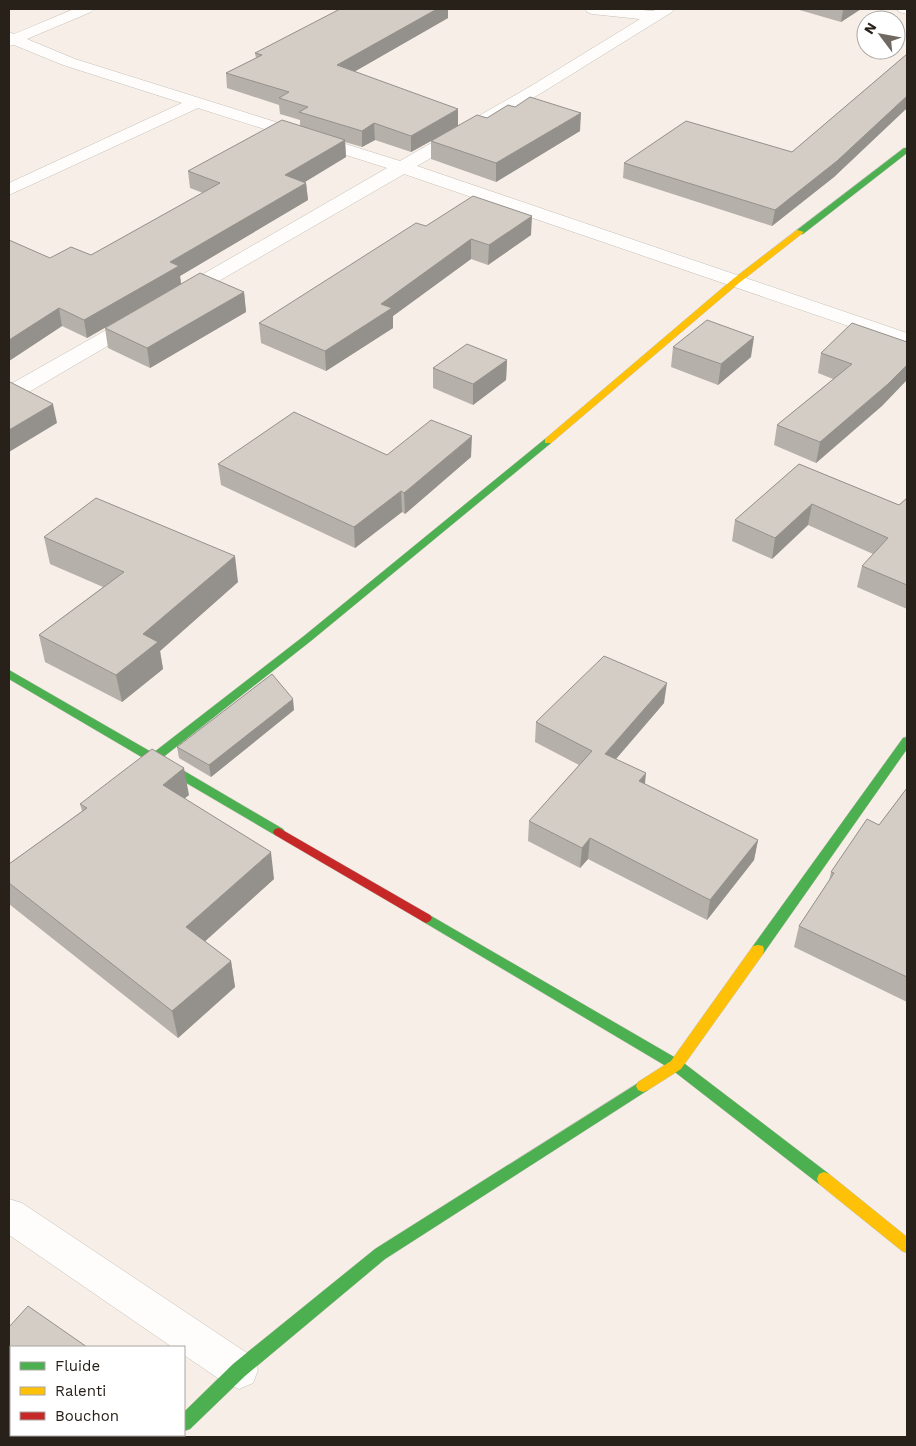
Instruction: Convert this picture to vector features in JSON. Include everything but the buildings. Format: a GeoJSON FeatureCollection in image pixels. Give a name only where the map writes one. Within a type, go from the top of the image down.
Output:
{"type":"FeatureCollection","features":[{"type":"Feature","properties":{"kind":"street"},"geometry":{"type":"LineString","coordinates":[[10,39],[86,9]]}},
{"type":"Feature","properties":{"kind":"street"},"geometry":{"type":"LineString","coordinates":[[592,9],[661,12]]}},
{"type":"Feature","properties":{"kind":"street"},"geometry":{"type":"LineString","coordinates":[[168,302],[537,89],[661,12]]}},
{"type":"Feature","properties":{"kind":"street"},"geometry":{"type":"LineString","coordinates":[[10,39],[70,62],[402,167],[907,340]]}},
{"type":"Feature","properties":{"kind":"street"},"geometry":{"type":"LineString","coordinates":[[9,190],[195,102]]}},
{"type":"Feature","properties":{"kind":"street"},"geometry":{"type":"LineString","coordinates":[[122,784],[308,638],[497,485],[736,281],[907,150]]}},
{"type":"Feature","properties":{"kind":"street"},"geometry":{"type":"LineString","coordinates":[[9,394],[151,312]]}},
{"type":"Feature","properties":{"kind":"street"},"geometry":{"type":"LineString","coordinates":[[9,674],[676,1065],[869,1214],[907,1246]]}},
{"type":"Feature","properties":{"kind":"street"},"geometry":{"type":"LineString","coordinates":[[185,1422],[239,1370],[380,1254],[676,1065],[907,740]]}},
{"type":"Feature","properties":{"kind":"street"},"geometry":{"type":"LineString","coordinates":[[9,1215],[239,1370]]}},
{"type":"Feature","properties":{"kind":"traffic: fast"},"geometry":{"type":"LineString","coordinates":[[800,232],[907,150]]}},
{"type":"Feature","properties":{"kind":"traffic: fast"},"geometry":{"type":"LineString","coordinates":[[130,777],[308,638],[548,441]]}},
{"type":"Feature","properties":{"kind":"traffic: fast"},"geometry":{"type":"LineString","coordinates":[[9,674],[279,832]]}},
{"type":"Feature","properties":{"kind":"traffic: fast"},"geometry":{"type":"LineString","coordinates":[[758,950],[907,741]]}},
{"type":"Feature","properties":{"kind":"traffic: fast"},"geometry":{"type":"LineString","coordinates":[[426,918],[676,1065],[824,1179]]}},
{"type":"Feature","properties":{"kind":"traffic: fast"},"geometry":{"type":"LineString","coordinates":[[185,1422],[239,1370],[380,1254],[643,1086]]}},
{"type":"Feature","properties":{"kind":"traffic: slow"},"geometry":{"type":"LineString","coordinates":[[548,441],[736,281],[800,232]]}},
{"type":"Feature","properties":{"kind":"traffic: slow"},"geometry":{"type":"LineString","coordinates":[[643,1086],[676,1065],[758,950]]}},
{"type":"Feature","properties":{"kind":"traffic: slow"},"geometry":{"type":"LineString","coordinates":[[824,1179],[907,1246]]}},
{"type":"Feature","properties":{"kind":"traffic: jam"},"geometry":{"type":"LineString","coordinates":[[279,832],[426,918]]}}]}
